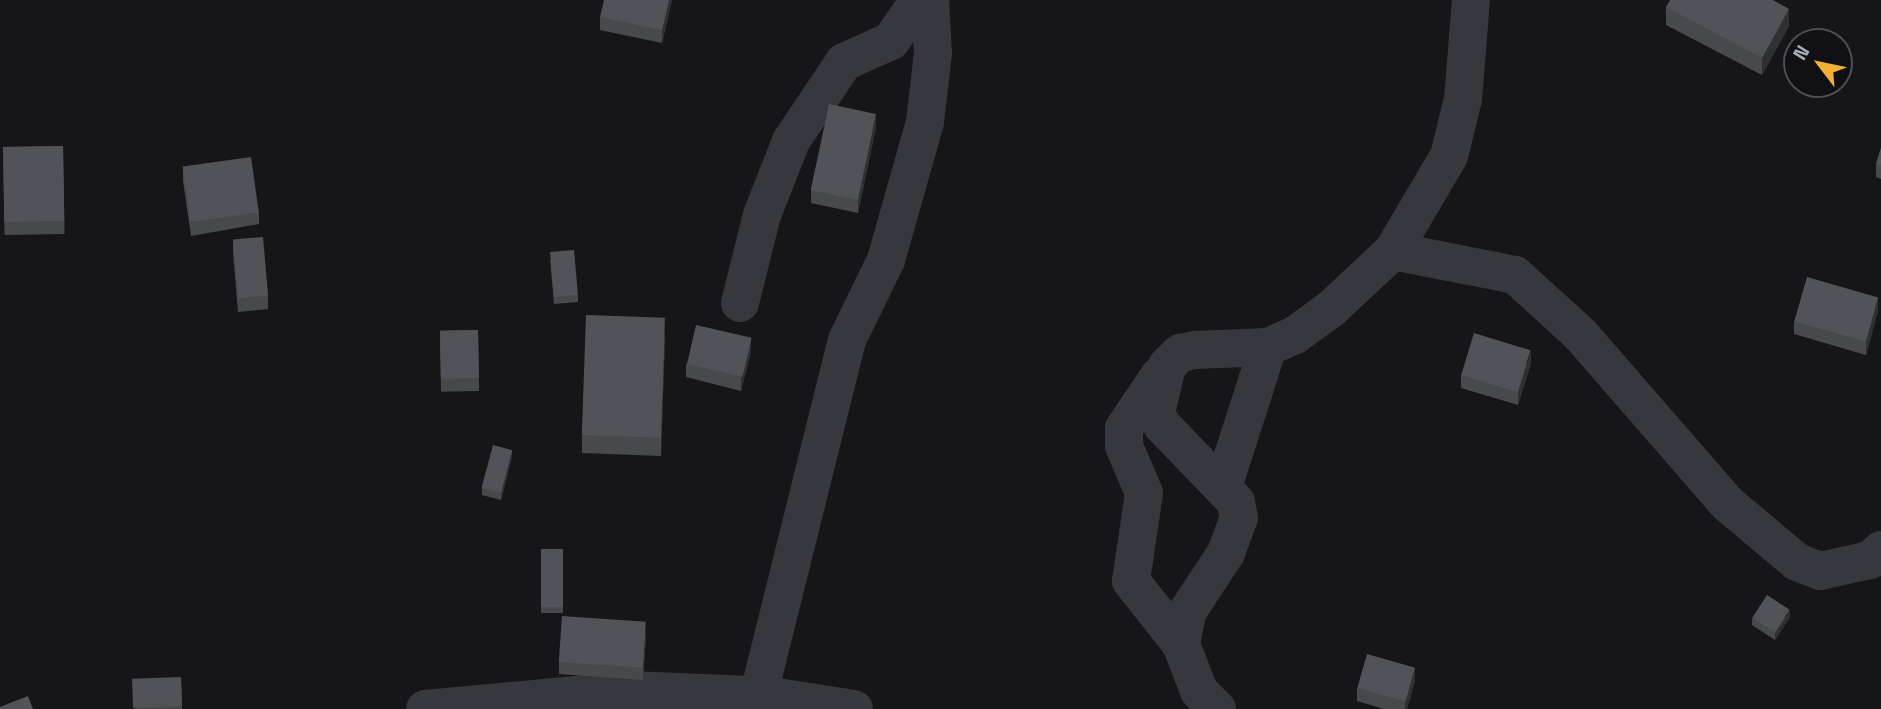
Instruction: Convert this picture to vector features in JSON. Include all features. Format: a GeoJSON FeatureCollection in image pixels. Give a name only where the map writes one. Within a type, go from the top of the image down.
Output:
{"type":"FeatureCollection","features":[{"type":"Feature","properties":{"kind":"street"},"geometry":{"type":"LineString","coordinates":[[740,303],[762,215],[791,141],[844,62],[891,41],[919,0]]}},
{"type":"Feature","properties":{"kind":"street"},"geometry":{"type":"LineString","coordinates":[[758,697],[847,340],[886,260],[925,122],[933,53],[930,0]]}},
{"type":"Feature","properties":{"kind":"street"},"geometry":{"type":"LineString","coordinates":[[1217,709],[1199,691],[1181,644],[1131,581],[1144,493],[1124,446],[1124,428],[1167,366],[1180,354],[1195,349],[1268,347],[1295,335],[1332,308],[1393,251],[1449,156],[1463,99],[1471,0]]}},
{"type":"Feature","properties":{"kind":"street"},"geometry":{"type":"LineString","coordinates":[[1393,251],[1515,275],[1580,334],[1728,504],[1760,535],[1797,562],[1820,571],[1870,560],[1881,550]]}},
{"type":"Feature","properties":{"kind":"street"},"geometry":{"type":"LineString","coordinates":[[1223,487],[1268,347]]}},
{"type":"Feature","properties":{"kind":"street"},"geometry":{"type":"LineString","coordinates":[[1167,366],[1156,413],[1169,433],[1236,502],[1239,518],[1226,553],[1188,612],[1181,644]]}},
{"type":"Feature","properties":{"kind":"street"},"geometry":{"type":"LineString","coordinates":[[425,709],[630,690],[758,697],[854,709]]}},
{"type":"Feature","properties":{"kind":"building"},"geometry":{"type":"Polygon","coordinates":[[[604,0],[669,0],[662,30],[600,17],[604,0]]]}},
{"type":"Feature","properties":{"kind":"building"},"geometry":{"type":"Polygon","coordinates":[[[1670,0],[1773,0],[1789,9],[1762,58],[1666,7],[1670,0]]]}},
{"type":"Feature","properties":{"kind":"building"},"geometry":{"type":"Polygon","coordinates":[[[829,104],[876,114],[858,200],[811,190],[829,104]]]}},
{"type":"Feature","properties":{"kind":"building"},"geometry":{"type":"Polygon","coordinates":[[[63,146],[64,221],[4,222],[3,147],[63,146]]]}},
{"type":"Feature","properties":{"kind":"building"},"geometry":{"type":"Polygon","coordinates":[[[1881,148],[1881,166],[1876,164],[1881,148]]]}},
{"type":"Feature","properties":{"kind":"building"},"geometry":{"type":"Polygon","coordinates":[[[251,157],[259,212],[190,222],[183,167],[251,157]]]}},
{"type":"Feature","properties":{"kind":"building"},"geometry":{"type":"Polygon","coordinates":[[[263,237],[268,296],[238,298],[233,240],[263,237]]]}},
{"type":"Feature","properties":{"kind":"building"},"geometry":{"type":"Polygon","coordinates":[[[574,250],[578,295],[554,297],[550,252],[574,250]]]}},
{"type":"Feature","properties":{"kind":"building"},"geometry":{"type":"Polygon","coordinates":[[[1807,277],[1878,297],[1865,342],[1794,321],[1807,277]]]}},
{"type":"Feature","properties":{"kind":"building"},"geometry":{"type":"Polygon","coordinates":[[[586,315],[665,318],[661,438],[582,435],[586,315]]]}},
{"type":"Feature","properties":{"kind":"building"},"geometry":{"type":"Polygon","coordinates":[[[696,325],[752,338],[743,377],[687,364],[696,325]]]}},
{"type":"Feature","properties":{"kind":"building"},"geometry":{"type":"Polygon","coordinates":[[[478,330],[479,378],[441,379],[440,331],[478,330]]]}},
{"type":"Feature","properties":{"kind":"building"},"geometry":{"type":"Polygon","coordinates":[[[1474,333],[1530,350],[1518,392],[1461,375],[1474,333]]]}},
{"type":"Feature","properties":{"kind":"building"},"geometry":{"type":"Polygon","coordinates":[[[493,445],[512,450],[501,493],[482,488],[493,445]]]}},
{"type":"Feature","properties":{"kind":"building"},"geometry":{"type":"Polygon","coordinates":[[[541,549],[563,549],[563,607],[541,607],[541,549]]]}},
{"type":"Feature","properties":{"kind":"building"},"geometry":{"type":"Polygon","coordinates":[[[1767,595],[1790,610],[1775,632],[1752,618],[1767,595]]]}},
{"type":"Feature","properties":{"kind":"building"},"geometry":{"type":"Polygon","coordinates":[[[562,616],[646,622],[643,668],[559,662],[562,616]]]}},
{"type":"Feature","properties":{"kind":"building"},"geometry":{"type":"Polygon","coordinates":[[[1367,654],[1415,668],[1405,701],[1357,688],[1367,654]]]}},
{"type":"Feature","properties":{"kind":"building"},"geometry":{"type":"Polygon","coordinates":[[[181,677],[182,706],[133,708],[132,679],[181,677]]]}},
{"type":"Feature","properties":{"kind":"building"},"geometry":{"type":"Polygon","coordinates":[[[28,696],[33,709],[0,709],[0,707],[28,696]]]}}]}
